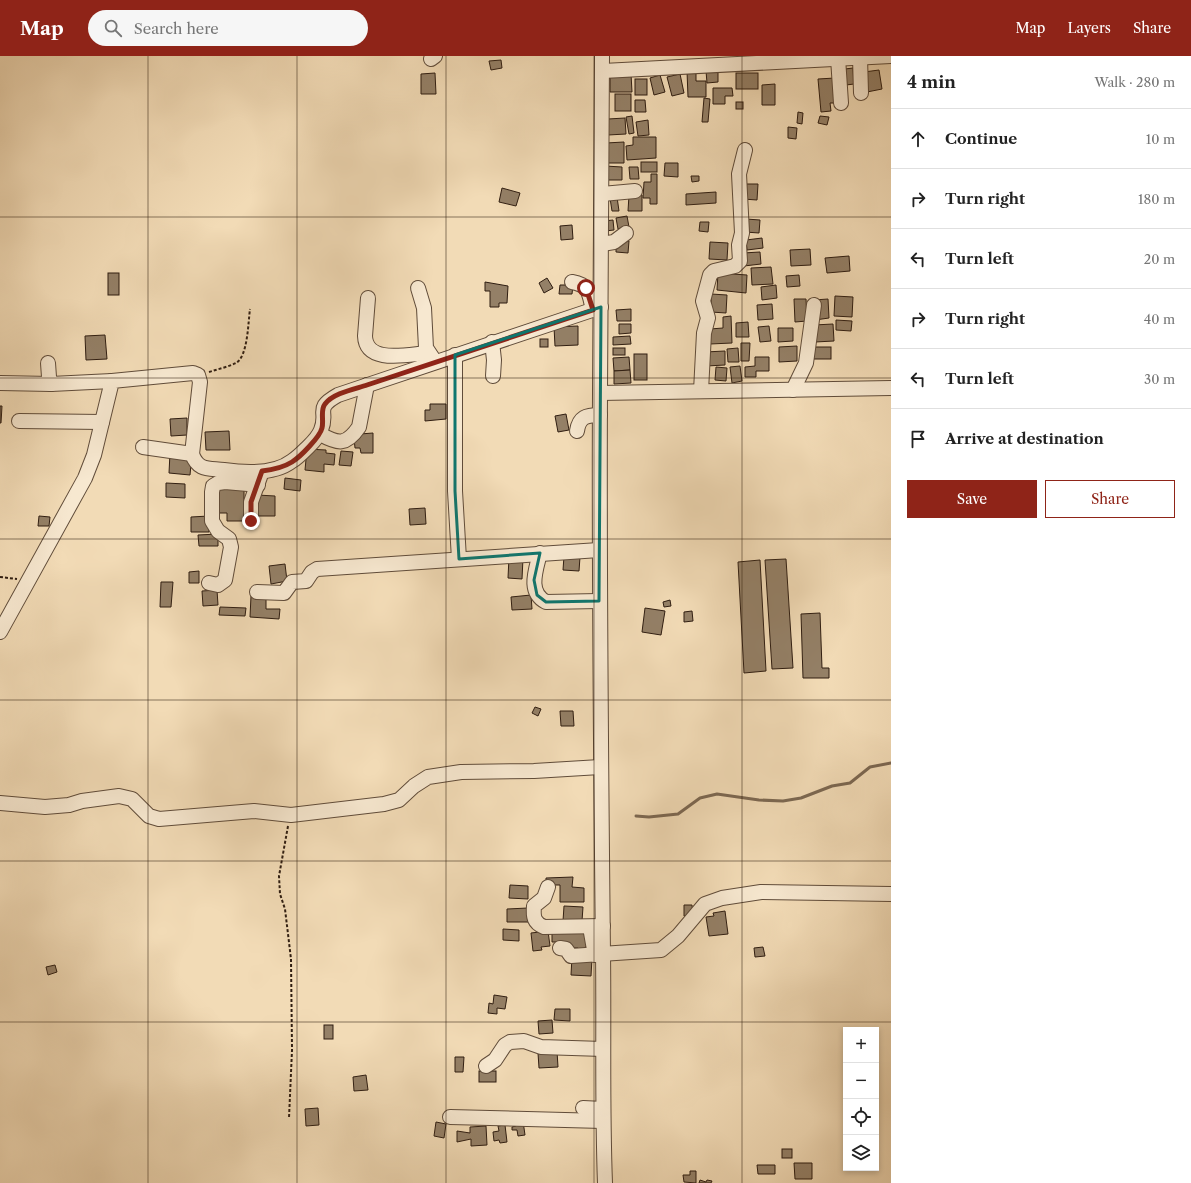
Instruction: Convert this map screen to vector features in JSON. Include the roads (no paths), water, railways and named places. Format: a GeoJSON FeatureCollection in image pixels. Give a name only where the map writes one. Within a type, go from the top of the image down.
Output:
{"type":"FeatureCollection","features":[{"type":"Feature","properties":{"kind":"street"},"geometry":{"type":"LineString","coordinates":[[602,56],[602,244],[597,308],[600,393],[600,768],[596,927],[599,955],[603,1049],[603,1115],[606,1183]]}},
{"type":"Feature","properties":{"kind":"street"},"geometry":{"type":"LineString","coordinates":[[603,71],[891,56]]}},
{"type":"Feature","properties":{"kind":"street"},"geometry":{"type":"LineString","coordinates":[[860,57],[861,93]]}},
{"type":"Feature","properties":{"kind":"street"},"geometry":{"type":"LineString","coordinates":[[838,58],[842,103]]}},
{"type":"Feature","properties":{"kind":"street"},"geometry":{"type":"LineString","coordinates":[[701,392],[704,333],[708,318],[703,301],[710,275],[714,271],[735,266],[740,261],[739,245],[742,233],[739,174],[745,150]]}},
{"type":"Feature","properties":{"kind":"street"},"geometry":{"type":"LineString","coordinates":[[602,194],[635,191]]}},
{"type":"Feature","properties":{"kind":"street"},"geometry":{"type":"LineString","coordinates":[[602,244],[612,244],[626,233]]}},
{"type":"Feature","properties":{"kind":"street"},"geometry":{"type":"LineString","coordinates":[[572,282],[583,285],[586,288],[597,308]]}},
{"type":"Feature","properties":{"kind":"street"},"geometry":{"type":"LineString","coordinates":[[418,288],[424,308],[426,348],[432,357]]}},
{"type":"Feature","properties":{"kind":"street"},"geometry":{"type":"LineString","coordinates":[[368,298],[365,342],[377,355],[386,356],[432,357],[455,355],[597,308]]}},
{"type":"Feature","properties":{"kind":"street"},"geometry":{"type":"LineString","coordinates":[[793,390],[806,363],[814,305]]}},
{"type":"Feature","properties":{"kind":"street"},"geometry":{"type":"LineString","coordinates":[[492,342],[494,360],[493,376]]}},
{"type":"Feature","properties":{"kind":"street"},"geometry":{"type":"LineString","coordinates":[[455,355],[455,491],[459,559]]}},
{"type":"Feature","properties":{"kind":"street"},"geometry":{"type":"LineString","coordinates":[[0,383],[51,384],[112,381],[193,373],[198,376],[200,382],[192,454],[195,462],[200,467],[240,473],[269,470],[292,462],[320,434],[322,428],[323,407],[326,402],[338,395],[367,385],[432,357]]}},
{"type":"Feature","properties":{"kind":"street"},"geometry":{"type":"LineString","coordinates":[[48,363],[51,384]]}},
{"type":"Feature","properties":{"kind":"street"},"geometry":{"type":"LineString","coordinates":[[0,632],[85,478],[94,455],[112,381]]}},
{"type":"Feature","properties":{"kind":"street"},"geometry":{"type":"LineString","coordinates":[[320,434],[339,443],[344,442],[357,431],[367,385]]}},
{"type":"Feature","properties":{"kind":"street"},"geometry":{"type":"LineString","coordinates":[[600,393],[891,388]]}},
{"type":"Feature","properties":{"kind":"street"},"geometry":{"type":"LineString","coordinates":[[577,431],[578,423],[581,418],[588,415],[600,415]]}},
{"type":"Feature","properties":{"kind":"street"},"geometry":{"type":"LineString","coordinates":[[19,421],[102,422]]}},
{"type":"Feature","properties":{"kind":"street"},"geometry":{"type":"LineString","coordinates":[[143,447],[192,454]]}},
{"type":"Feature","properties":{"kind":"street"},"geometry":{"type":"LineString","coordinates":[[251,521],[251,502],[262,471]]}},
{"type":"Feature","properties":{"kind":"street"},"geometry":{"type":"LineString","coordinates":[[209,583],[218,585],[225,580],[231,547],[229,539],[218,531],[212,521],[212,492],[214,486],[218,483],[225,482],[258,485]]}},
{"type":"Feature","properties":{"kind":"street"},"geometry":{"type":"LineString","coordinates":[[257,592],[284,593],[292,582],[306,581],[312,572],[317,569],[599,550]]}},
{"type":"Feature","properties":{"kind":"street"},"geometry":{"type":"LineString","coordinates":[[540,554],[534,580],[534,589],[542,600],[546,602],[599,602]]}},
{"type":"Feature","properties":{"kind":"street"},"geometry":{"type":"LineString","coordinates":[[0,803],[45,807],[69,805],[82,801],[119,796],[132,799],[149,816],[158,819],[254,811],[291,815],[384,804],[399,800],[414,786],[428,777],[461,772],[600,768]]}},
{"type":"Feature","properties":{"kind":"street"},"geometry":{"type":"LineString","coordinates":[[548,887],[544,898],[534,906],[533,914],[535,922],[538,925],[544,927],[596,927]]}},
{"type":"Feature","properties":{"kind":"street"},"geometry":{"type":"LineString","coordinates":[[560,948],[566,949],[571,956],[661,950],[678,936],[705,904],[722,898],[761,892],[891,894]]}},
{"type":"Feature","properties":{"kind":"street"},"geometry":{"type":"LineString","coordinates":[[486,1066],[495,1060],[505,1045],[510,1042],[524,1041],[540,1047],[603,1049]]}},
{"type":"Feature","properties":{"kind":"street"},"geometry":{"type":"LineString","coordinates":[[583,1108],[603,1115]]}},
{"type":"Feature","properties":{"kind":"street"},"geometry":{"type":"LineString","coordinates":[[450,1117],[603,1115]]}},
{"type":"Feature","properties":{"kind":"waterway"},"geometry":{"type":"LineString","coordinates":[[636,816],[649,817],[678,814],[700,798],[717,794],[759,800],[783,801],[801,798],[832,786],[850,783],[870,767],[891,763]]}}]}
